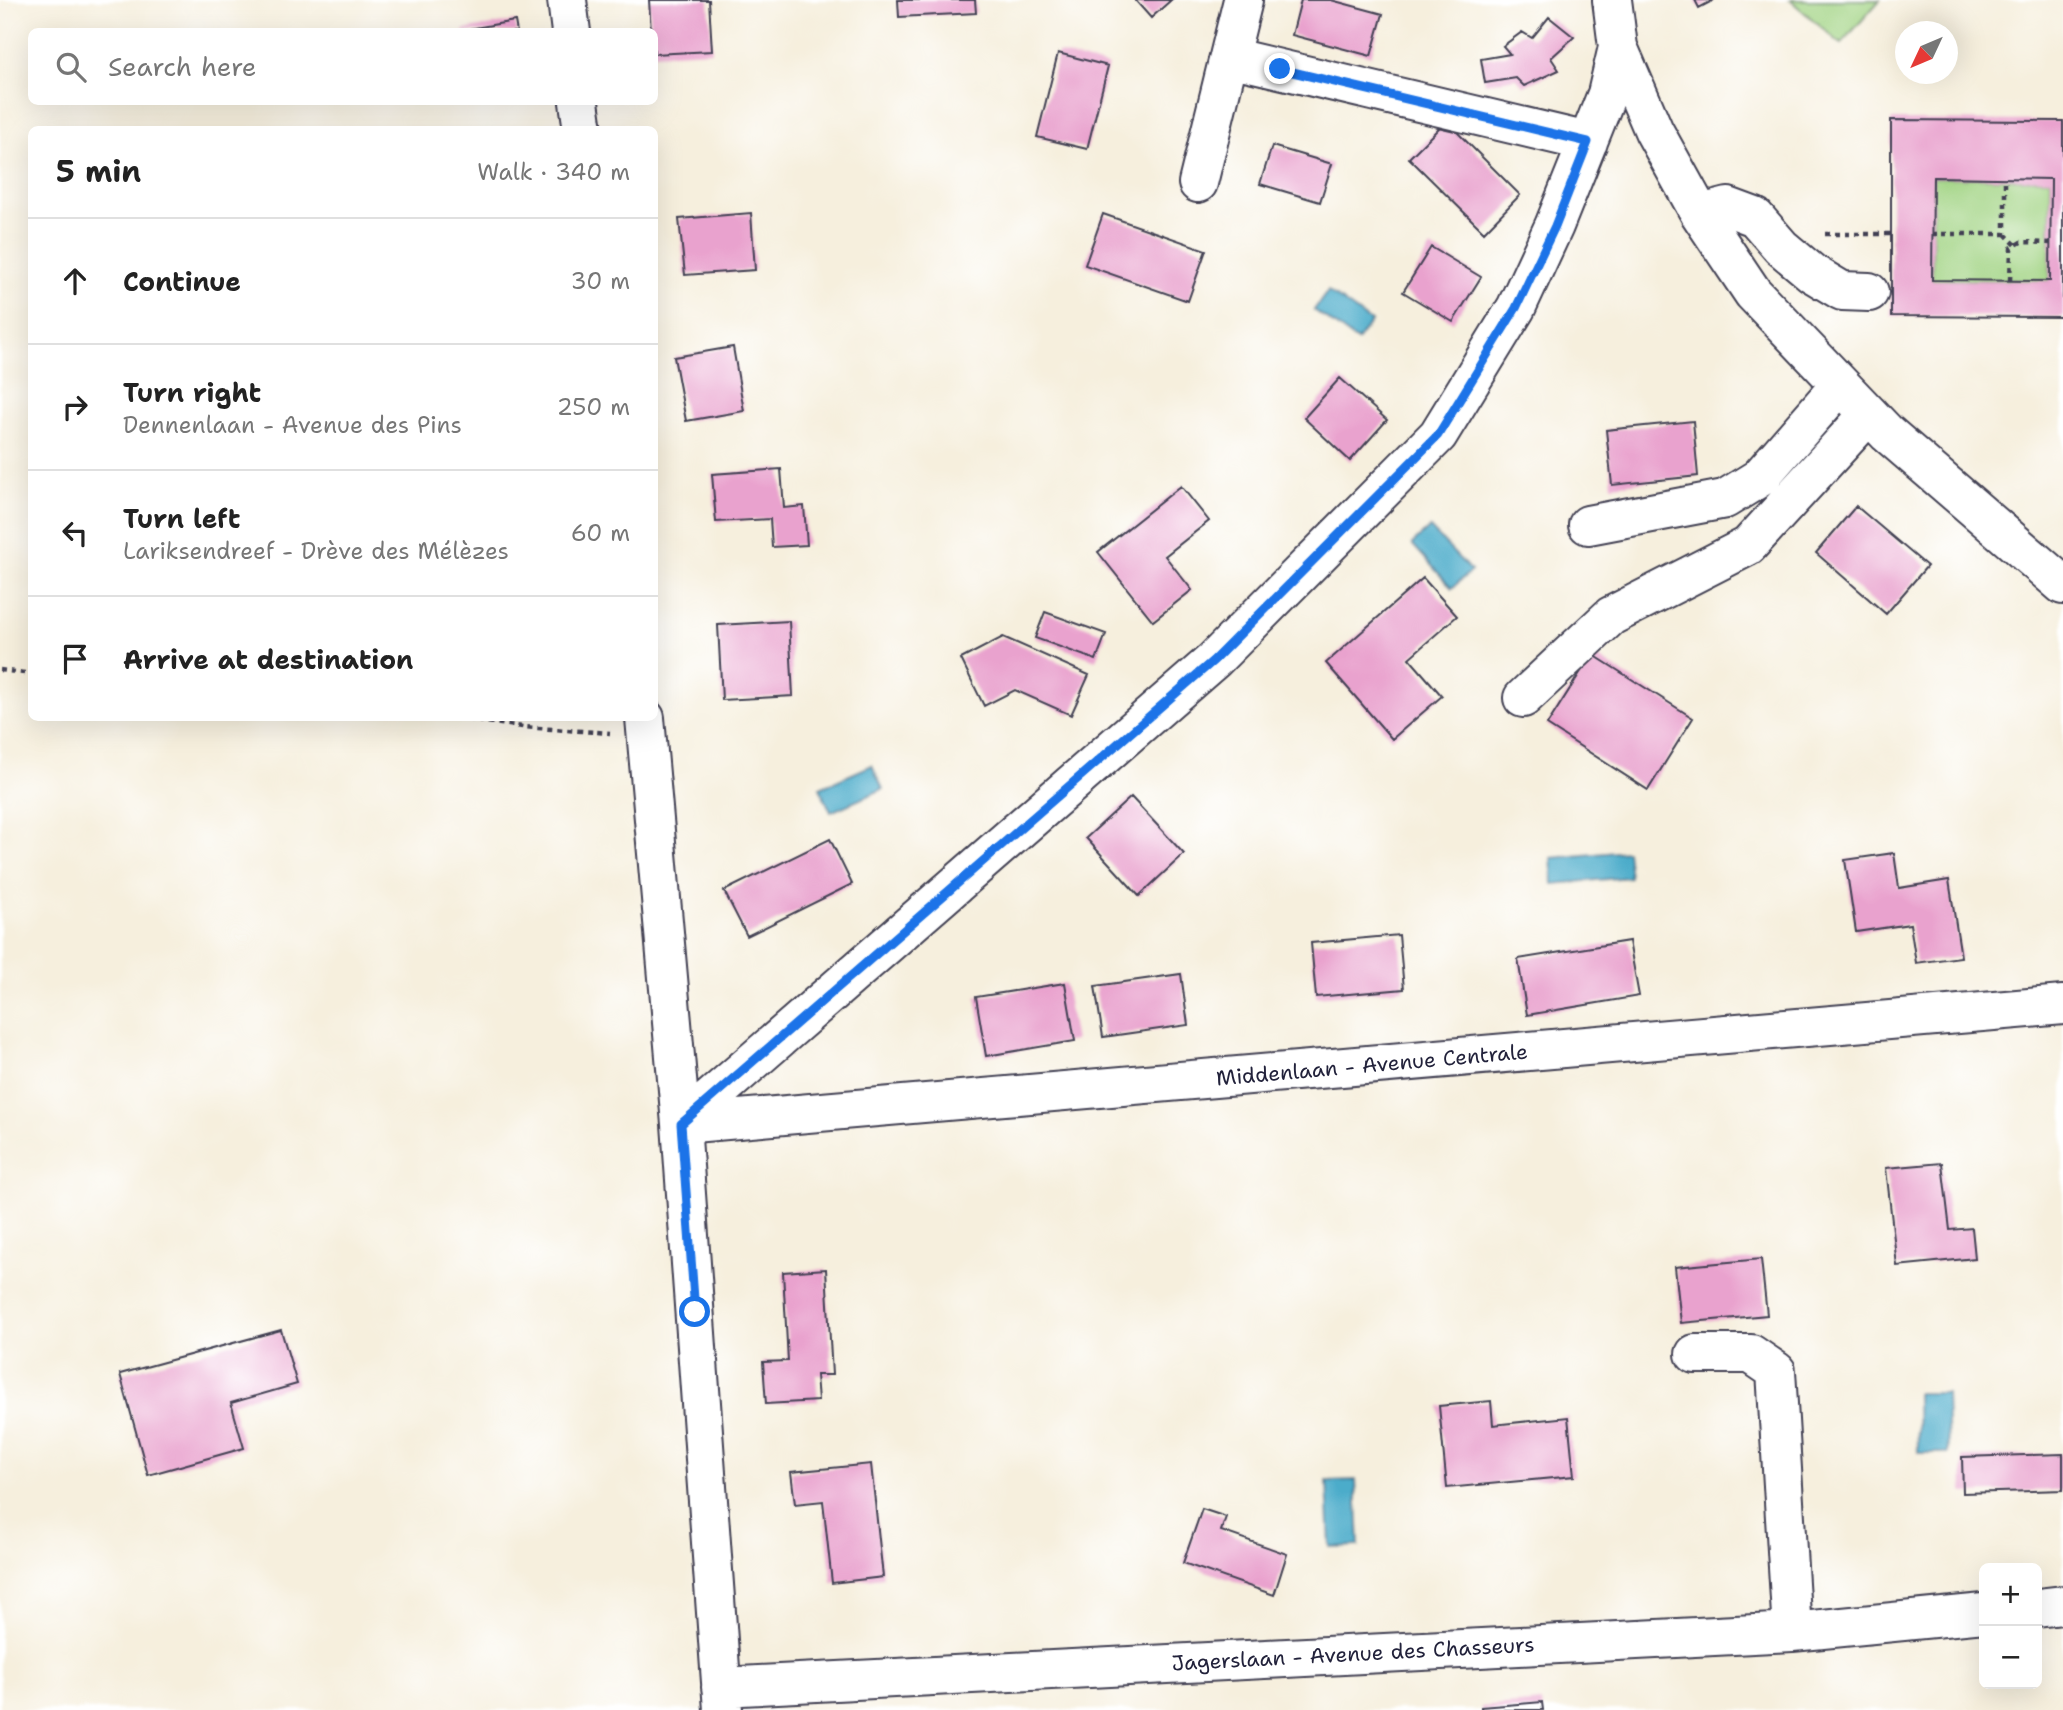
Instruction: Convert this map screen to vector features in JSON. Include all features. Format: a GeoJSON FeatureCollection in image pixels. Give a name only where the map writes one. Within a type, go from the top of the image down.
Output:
{"type":"FeatureCollection","features":[{"type":"Feature","properties":{"kind":"street"},"geometry":{"type":"LineString","coordinates":[[567,0],[570,28]]}},
{"type":"Feature","properties":{"kind":"street"},"geometry":{"type":"LineString","coordinates":[[1198,183],[1243,0]]}},
{"type":"Feature","properties":{"kind":"street"},"geometry":{"type":"LineString","coordinates":[[1612,0],[1618,47],[1654,131],[1700,214],[1753,293],[1887,433],[2063,585]]}},
{"type":"Feature","properties":{"kind":"street"},"geometry":{"type":"LineString","coordinates":[[681,1124],[1214,660],[1438,435],[1516,308],[1555,226],[1607,94],[1618,47]]}},
{"type":"Feature","properties":{"kind":"street"},"geometry":{"type":"LineString","coordinates":[[1229,57],[1588,142]]}},
{"type":"Feature","properties":{"kind":"street"},"geometry":{"type":"LineString","coordinates":[[579,105],[582,126]]}},
{"type":"Feature","properties":{"kind":"street"},"geometry":{"type":"LineString","coordinates":[[1700,214],[1728,206],[1755,217],[1782,247],[1822,279],[1842,290],[1869,292]]}},
{"type":"Feature","properties":{"kind":"street"},"geometry":{"type":"LineString","coordinates":[[1588,525],[1725,499],[1759,478],[1840,384]]}},
{"type":"Feature","properties":{"kind":"street"},"geometry":{"type":"LineString","coordinates":[[1523,698],[1611,616],[1748,546],[1869,414]]}},
{"type":"Feature","properties":{"kind":"street"},"geometry":{"type":"LineString","coordinates":[[645,721],[681,1124],[722,1698]]}},
{"type":"Feature","properties":{"kind":"street","name":"Middenlaan - Avenue Centrale"},"geometry":{"type":"LineString","coordinates":[[681,1124],[2063,1005]]}},
{"type":"Feature","properties":{"kind":"street"},"geometry":{"type":"LineString","coordinates":[[1695,1354],[1751,1354],[1776,1371],[1791,1632]]}},
{"type":"Feature","properties":{"kind":"street"},"geometry":{"type":"LineString","coordinates":[[2042,1607],[2063,1605]]}},
{"type":"Feature","properties":{"kind":"street","name":"Jagerslaan - Avenue des Chasseurs"},"geometry":{"type":"LineString","coordinates":[[722,1698],[1791,1632],[1979,1613]]}},
{"type":"Feature","properties":{"kind":"path"},"geometry":{"type":"LineString","coordinates":[[2005,178],[2005,234]]}},
{"type":"Feature","properties":{"kind":"path"},"geometry":{"type":"LineString","coordinates":[[1772,234],[1891,234]]}},
{"type":"Feature","properties":{"kind":"path"},"geometry":{"type":"LineString","coordinates":[[1932,234],[2005,234],[2016,245]]}},
{"type":"Feature","properties":{"kind":"path"},"geometry":{"type":"LineString","coordinates":[[2010,281],[2011,248],[2021,242],[2050,243]]}},
{"type":"Feature","properties":{"kind":"path"},"geometry":{"type":"LineString","coordinates":[[0,670],[28,674]]}},
{"type":"Feature","properties":{"kind":"path"},"geometry":{"type":"LineString","coordinates":[[480,721],[611,733]]}},
{"type":"Feature","properties":{"kind":"green space"},"geometry":{"type":"Polygon","coordinates":[[[1790,0],[1880,0],[1841,44],[1790,0]]]}},
{"type":"Feature","properties":{"kind":"green space"},"geometry":{"type":"Polygon","coordinates":[[[1933,177],[2051,179],[2050,281],[1932,280],[1933,177]]]}},
{"type":"Feature","properties":{"kind":"water"},"geometry":{"type":"Polygon","coordinates":[[[1328,291],[1371,322],[1357,341],[1314,310],[1328,291]]]}},
{"type":"Feature","properties":{"kind":"water"},"geometry":{"type":"Polygon","coordinates":[[[1430,528],[1471,571],[1452,588],[1412,544],[1430,528]]]}},
{"type":"Feature","properties":{"kind":"water"},"geometry":{"type":"Polygon","coordinates":[[[872,765],[883,789],[831,812],[820,788],[872,765]]]}},
{"type":"Feature","properties":{"kind":"water"},"geometry":{"type":"Polygon","coordinates":[[[1627,851],[1630,877],[1553,884],[1551,858],[1627,851]]]}},
{"type":"Feature","properties":{"kind":"water"},"geometry":{"type":"Polygon","coordinates":[[[1917,1393],[1946,1393],[1948,1453],[1918,1453],[1917,1393]]]}},
{"type":"Feature","properties":{"kind":"water"},"geometry":{"type":"Polygon","coordinates":[[[1356,1480],[1359,1546],[1330,1547],[1327,1481],[1356,1480]]]}},
{"type":"Feature","properties":{"kind":"building"},"geometry":{"type":"Polygon","coordinates":[[[649,0],[709,0],[712,51],[658,54],[658,28],[651,28],[649,0]]]}},
{"type":"Feature","properties":{"kind":"building"},"geometry":{"type":"Polygon","coordinates":[[[898,0],[975,0],[976,13],[899,17],[898,0]]]}},
{"type":"Feature","properties":{"kind":"building"},"geometry":{"type":"Polygon","coordinates":[[[1135,0],[1171,0],[1151,18],[1135,0]]]}},
{"type":"Feature","properties":{"kind":"building"},"geometry":{"type":"Polygon","coordinates":[[[1301,0],[1331,0],[1383,14],[1371,56],[1292,35],[1301,0]]]}},
{"type":"Feature","properties":{"kind":"building"},"geometry":{"type":"Polygon","coordinates":[[[1695,0],[1714,0],[1699,8],[1695,0]]]}},
{"type":"Feature","properties":{"kind":"building"},"geometry":{"type":"Polygon","coordinates":[[[1549,17],[1574,37],[1551,58],[1559,70],[1524,86],[1516,78],[1485,83],[1481,59],[1510,54],[1503,46],[1522,32],[1532,38],[1549,17]]]}},
{"type":"Feature","properties":{"kind":"building"},"geometry":{"type":"Polygon","coordinates":[[[515,21],[516,28],[475,28],[515,21]]]}},
{"type":"Feature","properties":{"kind":"building"},"geometry":{"type":"Polygon","coordinates":[[[1058,53],[1108,66],[1087,149],[1037,137],[1058,53]]]}},
{"type":"Feature","properties":{"kind":"building"},"geometry":{"type":"Polygon","coordinates":[[[1891,120],[2063,121],[2063,317],[1891,316],[1891,120]],[[1933,177],[1932,280],[2050,281],[2051,179],[1933,177]]]}},
{"type":"Feature","properties":{"kind":"building"},"geometry":{"type":"Polygon","coordinates":[[[1446,121],[1520,195],[1484,232],[1409,158],[1446,121]]]}},
{"type":"Feature","properties":{"kind":"building"},"geometry":{"type":"Polygon","coordinates":[[[1272,146],[1332,164],[1320,202],[1260,184],[1272,146]]]}},
{"type":"Feature","properties":{"kind":"building"},"geometry":{"type":"Polygon","coordinates":[[[751,213],[755,270],[685,275],[679,219],[751,213]]]}},
{"type":"Feature","properties":{"kind":"building"},"geometry":{"type":"Polygon","coordinates":[[[1103,214],[1206,250],[1188,301],[1085,265],[1103,214]]]}},
{"type":"Feature","properties":{"kind":"building"},"geometry":{"type":"Polygon","coordinates":[[[1431,247],[1481,277],[1453,322],[1403,292],[1431,247]]]}},
{"type":"Feature","properties":{"kind":"building"},"geometry":{"type":"Polygon","coordinates":[[[733,347],[744,411],[686,421],[674,357],[733,347]]]}},
{"type":"Feature","properties":{"kind":"building"},"geometry":{"type":"Polygon","coordinates":[[[1340,378],[1387,420],[1350,461],[1304,418],[1340,378]]]}},
{"type":"Feature","properties":{"kind":"building"},"geometry":{"type":"Polygon","coordinates":[[[1693,421],[1698,476],[1612,485],[1606,430],[1693,421]]]}},
{"type":"Feature","properties":{"kind":"building"},"geometry":{"type":"Polygon","coordinates":[[[781,469],[784,508],[804,506],[807,545],[772,547],[770,519],[716,522],[712,474],[781,469]]]}},
{"type":"Feature","properties":{"kind":"building"},"geometry":{"type":"Polygon","coordinates":[[[1181,486],[1209,521],[1165,556],[1192,590],[1153,621],[1098,552],[1181,486]]]}},
{"type":"Feature","properties":{"kind":"building"},"geometry":{"type":"Polygon","coordinates":[[[1856,506],[1927,566],[1886,614],[1816,553],[1856,506]]]}},
{"type":"Feature","properties":{"kind":"building"},"geometry":{"type":"Polygon","coordinates":[[[1423,578],[1457,616],[1409,658],[1442,696],[1392,739],[1326,663],[1423,578]]]}},
{"type":"Feature","properties":{"kind":"building"},"geometry":{"type":"Polygon","coordinates":[[[1045,612],[1106,634],[1096,660],[1035,638],[1045,612]]]}},
{"type":"Feature","properties":{"kind":"building"},"geometry":{"type":"Polygon","coordinates":[[[789,621],[793,696],[722,700],[718,625],[789,621]]]}},
{"type":"Feature","properties":{"kind":"building"},"geometry":{"type":"Polygon","coordinates":[[[1003,637],[1089,675],[1071,715],[1015,690],[984,706],[961,659],[1003,637]]]}},
{"type":"Feature","properties":{"kind":"building"},"geometry":{"type":"Polygon","coordinates":[[[1592,654],[1693,718],[1648,790],[1547,725],[1592,654]]]}},
{"type":"Feature","properties":{"kind":"building"},"geometry":{"type":"Polygon","coordinates":[[[1131,797],[1184,854],[1139,896],[1086,838],[1131,797]]]}},
{"type":"Feature","properties":{"kind":"building"},"geometry":{"type":"Polygon","coordinates":[[[830,839],[852,884],[747,936],[724,891],[830,839]]]}},
{"type":"Feature","properties":{"kind":"building"},"geometry":{"type":"Polygon","coordinates":[[[1894,853],[1899,888],[1949,880],[1961,957],[1916,963],[1910,924],[1856,932],[1845,860],[1894,853]]]}},
{"type":"Feature","properties":{"kind":"building"},"geometry":{"type":"Polygon","coordinates":[[[1399,935],[1404,989],[1316,997],[1311,943],[1399,935]]]}},
{"type":"Feature","properties":{"kind":"building"},"geometry":{"type":"Polygon","coordinates":[[[1629,941],[1639,996],[1527,1015],[1518,959],[1629,941]]]}},
{"type":"Feature","properties":{"kind":"building"},"geometry":{"type":"Polygon","coordinates":[[[1181,974],[1188,1025],[1103,1037],[1095,986],[1181,974]]]}},
{"type":"Feature","properties":{"kind":"building"},"geometry":{"type":"Polygon","coordinates":[[[1065,983],[1075,1041],[986,1056],[976,997],[1065,983]]]}},
{"type":"Feature","properties":{"kind":"building"},"geometry":{"type":"Polygon","coordinates":[[[1942,1163],[1950,1230],[1972,1228],[1975,1258],[1897,1266],[1886,1168],[1942,1163]]]}},
{"type":"Feature","properties":{"kind":"building"},"geometry":{"type":"Polygon","coordinates":[[[1761,1259],[1767,1315],[1681,1323],[1675,1267],[1761,1259]]]}},
{"type":"Feature","properties":{"kind":"building"},"geometry":{"type":"Polygon","coordinates":[[[826,1269],[832,1375],[816,1375],[818,1401],[766,1404],[763,1362],[788,1361],[783,1272],[826,1269]]]}},
{"type":"Feature","properties":{"kind":"building"},"geometry":{"type":"Polygon","coordinates":[[[281,1330],[297,1384],[231,1403],[244,1448],[148,1475],[120,1374],[281,1330]]]}},
{"type":"Feature","properties":{"kind":"building"},"geometry":{"type":"Polygon","coordinates":[[[1491,1401],[1493,1425],[1568,1417],[1574,1476],[1447,1488],[1439,1406],[1491,1401]]]}},
{"type":"Feature","properties":{"kind":"building"},"geometry":{"type":"Polygon","coordinates":[[[2063,1454],[2063,1490],[1963,1493],[1962,1457],[2063,1454]]]}},
{"type":"Feature","properties":{"kind":"building"},"geometry":{"type":"Polygon","coordinates":[[[871,1464],[883,1577],[832,1583],[823,1501],[795,1504],[791,1472],[871,1464]]]}},
{"type":"Feature","properties":{"kind":"building"},"geometry":{"type":"Polygon","coordinates":[[[1202,1509],[1226,1517],[1221,1531],[1287,1554],[1274,1595],[1183,1563],[1202,1509]]]}},
{"type":"Feature","properties":{"kind":"building"},"geometry":{"type":"Polygon","coordinates":[[[1542,1702],[1543,1710],[1481,1710],[1481,1707],[1542,1702]]]}},
{"type":"Feature","properties":{"kind":"route"},"geometry":{"type":"LineString","coordinates":[[695,1312],[681,1124],[1214,660],[1438,435],[1516,308],[1555,226],[1588,142],[1280,69]]}}]}
